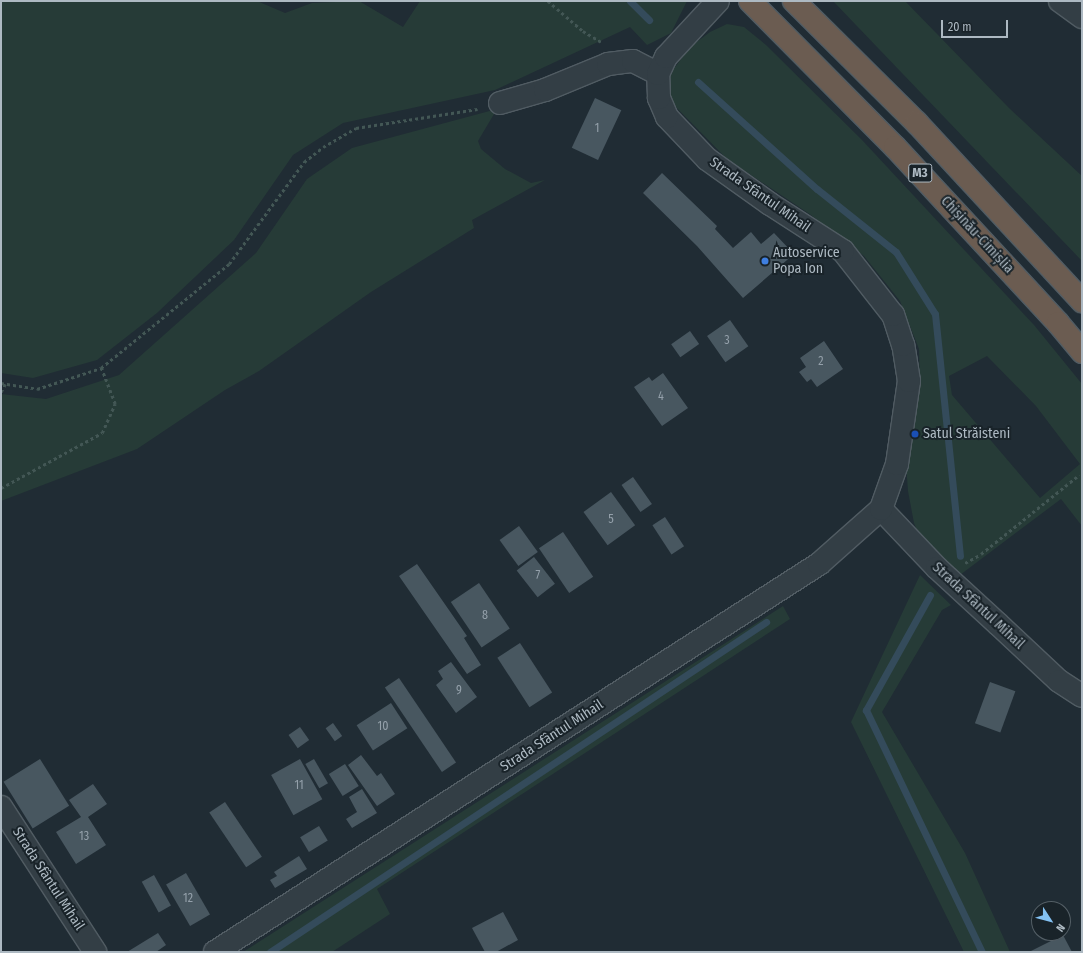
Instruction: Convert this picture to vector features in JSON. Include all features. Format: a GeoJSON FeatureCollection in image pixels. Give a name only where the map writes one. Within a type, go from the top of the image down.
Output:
{"type":"FeatureCollection","features":[{"type":"Feature","properties":{"kind":"highway","name":"Chișinău-Cimișlia"},"geometry":{"type":"LineString","coordinates":[[750,1],[895,147],[1037,299],[1082,352]]}},
{"type":"Feature","properties":{"kind":"highway","name":"M3"},"geometry":{"type":"LineString","coordinates":[[794,1],[917,123],[1082,301]]}},
{"type":"Feature","properties":{"kind":"street","name":"Strada Sfântul Mihail"},"geometry":{"type":"LineString","coordinates":[[215,952],[819,564],[881,509],[897,464],[909,380],[903,345],[893,315],[879,293],[843,251],[720,168],[687,138],[667,117],[659,98],[658,74],[666,57],[676,44],[718,1]]}},
{"type":"Feature","properties":{"kind":"street"},"geometry":{"type":"LineString","coordinates":[[1060,1],[1082,17]]}},
{"type":"Feature","properties":{"kind":"street"},"geometry":{"type":"LineString","coordinates":[[500,103],[545,90],[608,64],[632,60],[658,74]]}},
{"type":"Feature","properties":{"kind":"street","name":"Strada Sfântul Mihail"},"geometry":{"type":"LineString","coordinates":[[881,509],[933,563],[1059,681],[1082,696]]}},
{"type":"Feature","properties":{"kind":"street","name":"Strada Sfântul Mihail"},"geometry":{"type":"LineString","coordinates":[[1,806],[95,952]]}},
{"type":"Feature","properties":{"kind":"path"},"geometry":{"type":"LineString","coordinates":[[548,1],[583,31],[632,60]]}},
{"type":"Feature","properties":{"kind":"path"},"geometry":{"type":"LineString","coordinates":[[1,383],[37,388],[101,368],[229,264],[304,162],[323,147],[356,128],[465,112],[500,103]]}},
{"type":"Feature","properties":{"kind":"path"},"geometry":{"type":"LineString","coordinates":[[1,488],[102,433],[115,404],[101,368]]}},
{"type":"Feature","properties":{"kind":"path"},"geometry":{"type":"LineString","coordinates":[[1,392],[5,384]]}},
{"type":"Feature","properties":{"kind":"path"},"geometry":{"type":"LineString","coordinates":[[933,563],[966,563],[981,554],[1079,475]]}},
{"type":"Feature","properties":{"kind":"green space"},"geometry":{"type":"Polygon","coordinates":[[[1,1],[257,1],[285,13],[312,3],[359,1],[403,27],[420,1],[687,1],[671,33],[647,45],[630,27],[495,90],[343,123],[293,155],[234,240],[157,313],[97,360],[33,378],[1,373],[1,1]]]}},
{"type":"Feature","properties":{"kind":"green space"},"geometry":{"type":"Polygon","coordinates":[[[833,1],[905,1],[1009,108],[1082,176],[1082,261],[833,1]]]}},
{"type":"Feature","properties":{"kind":"green space"},"geometry":{"type":"Polygon","coordinates":[[[727,24],[744,27],[766,45],[862,140],[1034,325],[1082,384],[1082,526],[1061,499],[960,575],[923,544],[914,523],[908,491],[906,464],[920,386],[919,349],[900,301],[864,256],[811,215],[727,159],[668,99],[666,87],[673,70],[690,47],[710,32],[727,24]],[[987,356],[949,376],[952,395],[1040,498],[1080,464],[1036,406],[987,356]]]}},
{"type":"Feature","properties":{"kind":"green space"},"geometry":{"type":"Polygon","coordinates":[[[497,109],[478,141],[481,149],[505,169],[531,183],[545,180],[472,220],[474,228],[371,292],[259,371],[225,390],[137,449],[1,501],[1,394],[46,399],[119,375],[256,253],[307,179],[352,148],[497,109]]]}},
{"type":"Feature","properties":{"kind":"green space"},"geometry":{"type":"Polygon","coordinates":[[[920,575],[951,605],[942,610],[882,712],[965,853],[1010,952],[964,952],[851,722],[920,575]]]}},
{"type":"Feature","properties":{"kind":"green space"},"geometry":{"type":"Polygon","coordinates":[[[783,606],[790,619],[377,889],[390,914],[332,952],[243,952],[783,606]]]}},
{"type":"Feature","properties":{"kind":"building"},"geometry":{"type":"Polygon","coordinates":[[[595,98],[621,110],[598,160],[572,148],[595,98]]]}},
{"type":"Feature","properties":{"kind":"building"},"geometry":{"type":"Polygon","coordinates":[[[662,173],[717,226],[715,229],[733,248],[751,232],[761,244],[774,233],[794,254],[743,298],[697,246],[643,193],[662,173]]]}},
{"type":"Feature","properties":{"kind":"building"},"geometry":{"type":"Polygon","coordinates":[[[730,320],[748,346],[725,362],[707,336],[730,320]]]}},
{"type":"Feature","properties":{"kind":"building"},"geometry":{"type":"Polygon","coordinates":[[[690,331],[699,344],[680,357],[671,344],[690,331]]]}},
{"type":"Feature","properties":{"kind":"building"},"geometry":{"type":"Polygon","coordinates":[[[824,341],[843,369],[817,387],[811,379],[807,382],[799,372],[806,367],[800,358],[824,341]]]}},
{"type":"Feature","properties":{"kind":"building"},"geometry":{"type":"Polygon","coordinates":[[[663,373],[688,408],[662,426],[634,387],[649,377],[652,381],[663,373]]]}},
{"type":"Feature","properties":{"kind":"building"},"geometry":{"type":"Polygon","coordinates":[[[633,477],[652,504],[640,512],[622,485],[633,477]]]}},
{"type":"Feature","properties":{"kind":"building"},"geometry":{"type":"Polygon","coordinates":[[[611,492],[635,525],[608,545],[583,512],[611,492]]]}},
{"type":"Feature","properties":{"kind":"building"},"geometry":{"type":"Polygon","coordinates":[[[665,517],[684,546],[671,555],[652,525],[665,517]]]}},
{"type":"Feature","properties":{"kind":"building"},"geometry":{"type":"Polygon","coordinates":[[[519,526],[538,552],[518,566],[500,540],[519,526]]]}},
{"type":"Feature","properties":{"kind":"building"},"geometry":{"type":"Polygon","coordinates":[[[563,532],[593,577],[569,593],[539,548],[563,532]]]}},
{"type":"Feature","properties":{"kind":"building"},"geometry":{"type":"Polygon","coordinates":[[[534,557],[555,584],[538,597],[517,571],[534,557]]]}},
{"type":"Feature","properties":{"kind":"building"},"geometry":{"type":"Polygon","coordinates":[[[417,564],[467,636],[464,638],[481,665],[467,674],[399,576],[417,564]]]}},
{"type":"Feature","properties":{"kind":"building"},"geometry":{"type":"Polygon","coordinates":[[[479,583],[510,629],[482,648],[451,602],[479,583]]]}},
{"type":"Feature","properties":{"kind":"building"},"geometry":{"type":"Polygon","coordinates":[[[520,643],[552,692],[529,707],[497,658],[520,643]]]}},
{"type":"Feature","properties":{"kind":"building"},"geometry":{"type":"Polygon","coordinates":[[[451,662],[477,697],[456,713],[436,685],[443,679],[438,671],[451,662]]]}},
{"type":"Feature","properties":{"kind":"building"},"geometry":{"type":"Polygon","coordinates":[[[399,678],[456,763],[442,772],[385,688],[399,678]]]}},
{"type":"Feature","properties":{"kind":"building"},"geometry":{"type":"Polygon","coordinates":[[[990,682],[1015,691],[1000,733],[975,723],[990,682]]]}},
{"type":"Feature","properties":{"kind":"building"},"geometry":{"type":"Polygon","coordinates":[[[391,703],[407,728],[373,750],[357,725],[391,703]]]}},
{"type":"Feature","properties":{"kind":"building"},"geometry":{"type":"Polygon","coordinates":[[[333,723],[342,736],[335,741],[326,728],[333,723]]]}},
{"type":"Feature","properties":{"kind":"building"},"geometry":{"type":"Polygon","coordinates":[[[300,727],[309,740],[298,748],[289,735],[300,727]]]}},
{"type":"Feature","properties":{"kind":"building"},"geometry":{"type":"Polygon","coordinates":[[[361,755],[377,776],[381,773],[395,794],[377,806],[348,765],[361,755]]]}},
{"type":"Feature","properties":{"kind":"building"},"geometry":{"type":"Polygon","coordinates":[[[40,759],[69,806],[33,828],[4,782],[40,759]]]}},
{"type":"Feature","properties":{"kind":"building"},"geometry":{"type":"Polygon","coordinates":[[[300,759],[322,799],[293,815],[271,775],[300,759]]]}},
{"type":"Feature","properties":{"kind":"building"},"geometry":{"type":"Polygon","coordinates":[[[314,759],[328,783],[319,788],[305,764],[314,759]]]}},
{"type":"Feature","properties":{"kind":"building"},"geometry":{"type":"Polygon","coordinates":[[[345,764],[359,786],[343,796],[329,774],[345,764]]]}},
{"type":"Feature","properties":{"kind":"building"},"geometry":{"type":"Polygon","coordinates":[[[93,784],[107,804],[88,817],[106,845],[76,864],[56,832],[81,817],[69,800],[93,784]]]}},
{"type":"Feature","properties":{"kind":"building"},"geometry":{"type":"Polygon","coordinates":[[[362,789],[377,813],[352,828],[346,819],[357,812],[349,797],[362,789]]]}},
{"type":"Feature","properties":{"kind":"building"},"geometry":{"type":"Polygon","coordinates":[[[225,802],[262,857],[246,867],[209,813],[225,802]]]}},
{"type":"Feature","properties":{"kind":"building"},"geometry":{"type":"Polygon","coordinates":[[[319,826],[328,841],[309,852],[300,837],[319,826]]]}},
{"type":"Feature","properties":{"kind":"building"},"geometry":{"type":"Polygon","coordinates":[[[299,856],[307,869],[275,888],[270,880],[277,876],[274,872],[299,856]]]}},
{"type":"Feature","properties":{"kind":"building"},"geometry":{"type":"Polygon","coordinates":[[[186,873],[210,915],[190,926],[166,884],[186,873]]]}},
{"type":"Feature","properties":{"kind":"building"},"geometry":{"type":"Polygon","coordinates":[[[154,875],[171,906],[159,912],[142,882],[154,875]]]}},
{"type":"Feature","properties":{"kind":"building"},"geometry":{"type":"Polygon","coordinates":[[[503,912],[518,940],[496,952],[485,952],[472,928],[503,912]]]}},
{"type":"Feature","properties":{"kind":"building"},"geometry":{"type":"Polygon","coordinates":[[[158,933],[166,945],[156,952],[127,952],[158,933]]]}},
{"type":"Feature","properties":{"kind":"building"},"geometry":{"type":"Polygon","coordinates":[[[1051,941],[1066,941],[1072,952],[1029,952],[1051,941]]]}},
{"type":"Feature","properties":{"kind":"waterway"},"geometry":{"type":"LineString","coordinates":[[630,1],[649,20]]}},
{"type":"Feature","properties":{"kind":"waterway"},"geometry":{"type":"LineString","coordinates":[[698,82],[817,189],[896,252],[935,314],[960,556]]}},
{"type":"Feature","properties":{"kind":"waterway"},"geometry":{"type":"LineString","coordinates":[[930,595],[866,710],[982,952]]}},
{"type":"Feature","properties":{"kind":"waterway"},"geometry":{"type":"LineString","coordinates":[[270,952],[766,622]]}},
{"type":"Feature","properties":{"kind":"place","name":"Autoservice Popa Ion"},"geometry":{"type":"Point","coordinates":[765,261]}},
{"type":"Feature","properties":{"kind":"place","name":"Satul Străisteni"},"geometry":{"type":"Point","coordinates":[915,434]}}]}
